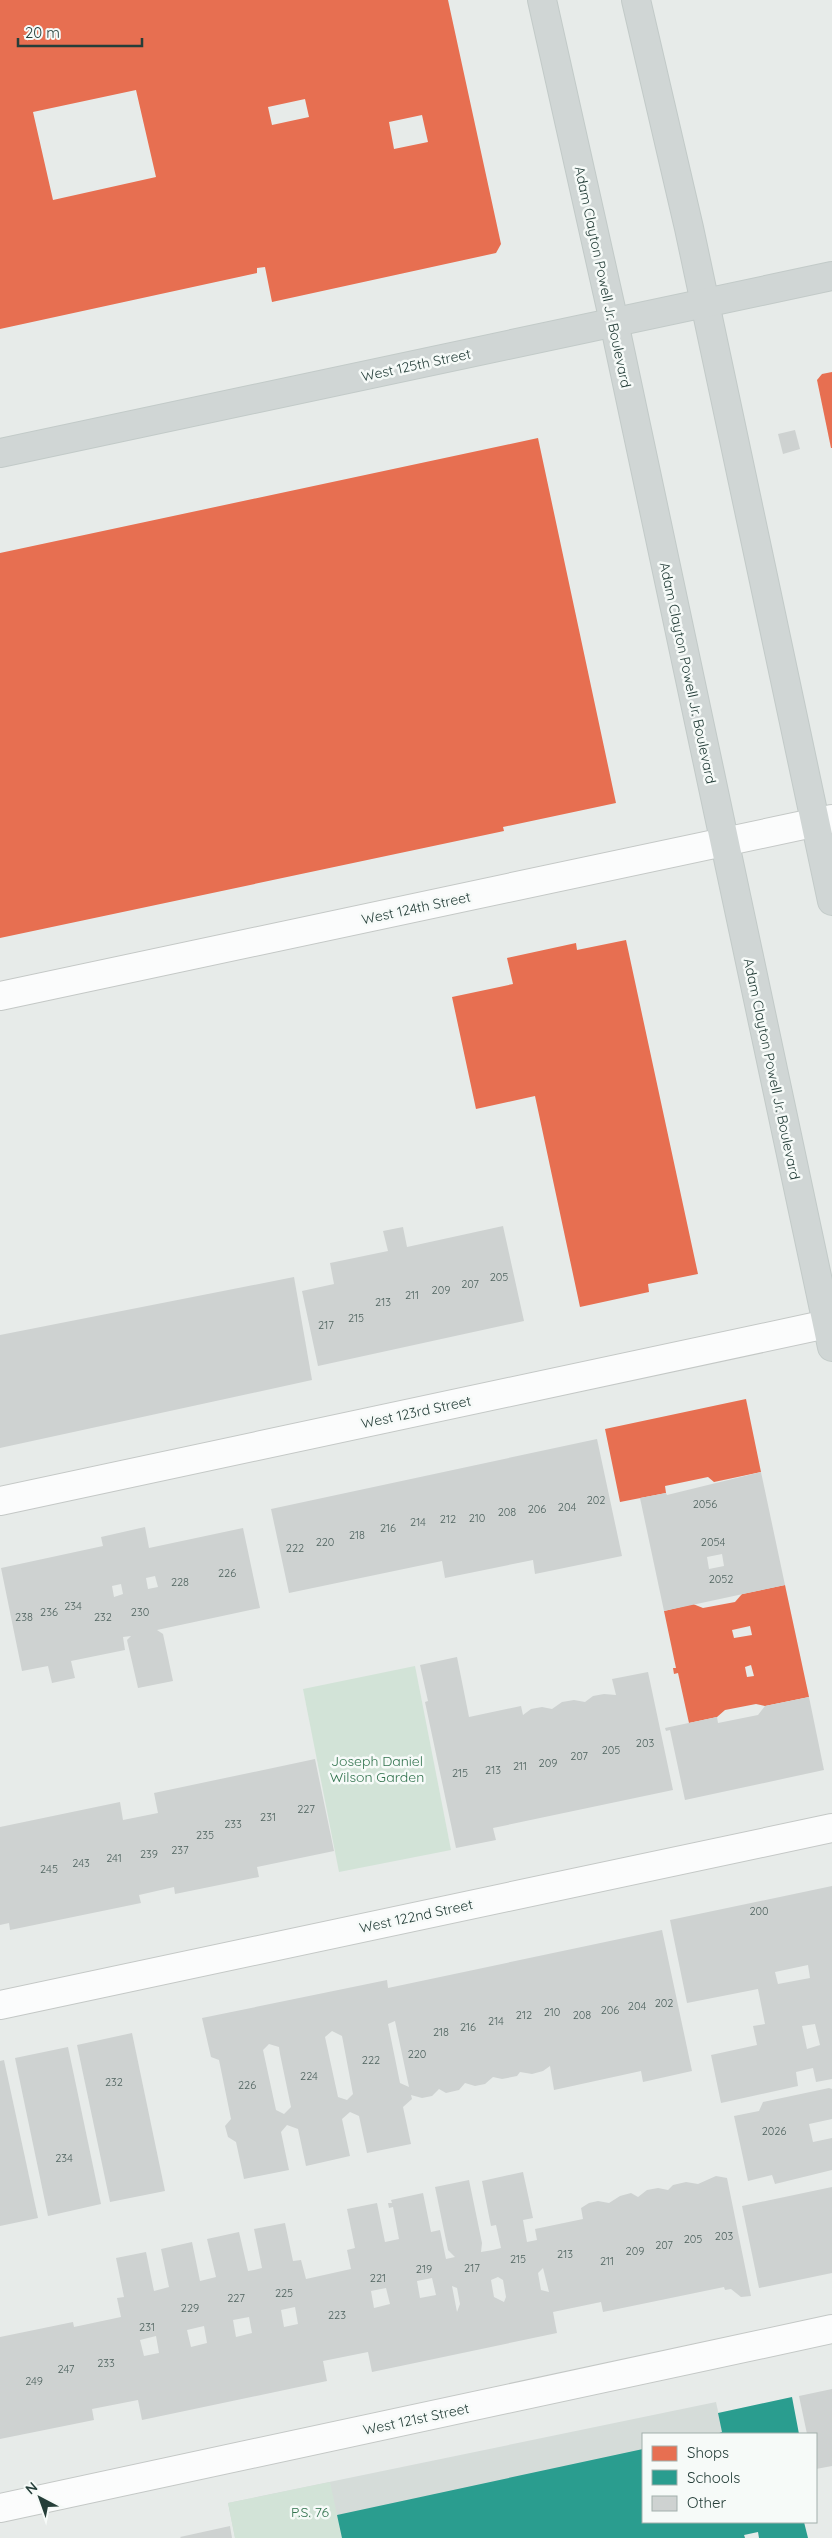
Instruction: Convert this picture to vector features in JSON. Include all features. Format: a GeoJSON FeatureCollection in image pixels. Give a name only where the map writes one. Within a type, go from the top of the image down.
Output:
{"type":"FeatureCollection","features":[{"type":"Feature","properties":{"kind":"main road","name":"Adam Clayton Powell Jr. Boulevard"},"geometry":{"type":"LineString","coordinates":[[542,0],[614,322],[723,842],[830,1331]]}},
{"type":"Feature","properties":{"kind":"main road"},"geometry":{"type":"LineString","coordinates":[[636,0],[824,821],[832,901]]}},
{"type":"Feature","properties":{"kind":"main road","name":"West 125th Street"},"geometry":{"type":"LineString","coordinates":[[0,453],[832,276]]}},
{"type":"Feature","properties":{"kind":"street","name":"West 124th Street"},"geometry":{"type":"LineString","coordinates":[[0,996],[824,821]]}},
{"type":"Feature","properties":{"kind":"street","name":"West 123rd Street"},"geometry":{"type":"LineString","coordinates":[[0,1501],[830,1331]]}},
{"type":"Feature","properties":{"kind":"street","name":"West 122nd Street"},"geometry":{"type":"LineString","coordinates":[[0,2005],[832,1828]]}},
{"type":"Feature","properties":{"kind":"street","name":"West 121st Street"},"geometry":{"type":"LineString","coordinates":[[0,2508],[832,2330]]}},
{"type":"Feature","properties":{"kind":"shaded area"},"geometry":{"type":"Polygon","coordinates":[[[716,2402],[723,2433],[642,2433],[642,2523],[741,2523],[745,2538],[235,2538],[228,2503],[716,2402]]]}},
{"type":"Feature","properties":{"kind":"green space","name":"Joseph Daniel Wilson Garden"},"geometry":{"type":"Polygon","coordinates":[[[415,1666],[451,1850],[339,1872],[303,1689],[415,1666]]]}},
{"type":"Feature","properties":{"kind":"green space","name":"P.S. 76"},"geometry":{"type":"Polygon","coordinates":[[[330,2482],[342,2538],[235,2538],[228,2503],[330,2482]]]}},
{"type":"Feature","properties":{"kind":"building: Shops"},"geometry":{"type":"Polygon","coordinates":[[[0,0],[448,0],[501,244],[496,253],[272,302],[265,267],[257,268],[257,273],[0,329],[0,0]],[[136,90],[33,112],[53,200],[156,177],[136,90]],[[305,99],[268,107],[272,125],[309,117],[305,99]],[[422,115],[389,122],[394,149],[428,142],[422,115]]]}},
{"type":"Feature","properties":{"kind":"building: Shops"},"geometry":{"type":"Polygon","coordinates":[[[832,372],[831,448],[817,380],[822,374],[832,372]]]}},
{"type":"Feature","properties":{"kind":"building: Shops"},"geometry":{"type":"Polygon","coordinates":[[[538,438],[616,803],[503,827],[504,831],[0,938],[0,553],[538,438]]]}},
{"type":"Feature","properties":{"kind":"building: Shops"},"geometry":{"type":"Polygon","coordinates":[[[626,940],[698,1274],[648,1284],[649,1292],[580,1307],[535,1096],[476,1109],[452,997],[513,984],[507,958],[576,943],[577,950],[626,940]]]}},
{"type":"Feature","properties":{"kind":"building: Shops"},"geometry":{"type":"Polygon","coordinates":[[[746,1399],[761,1472],[714,1482],[708,1477],[665,1486],[666,1493],[620,1502],[605,1429],[746,1399]]]}},
{"type":"Feature","properties":{"kind":"building: Shops"},"geometry":{"type":"Polygon","coordinates":[[[785,1585],[809,1697],[765,1706],[756,1704],[725,1710],[717,1717],[689,1723],[678,1673],[674,1674],[673,1668],[676,1668],[664,1611],[693,1604],[703,1608],[735,1602],[742,1594],[785,1585]],[[750,1626],[732,1630],[734,1638],[752,1635],[750,1626]],[[751,1665],[745,1667],[747,1677],[754,1676],[751,1665]]]}},
{"type":"Feature","properties":{"kind":"building: Schools"},"geometry":{"type":"Polygon","coordinates":[[[792,2397],[799,2433],[720,2433],[722,2432],[718,2413],[792,2397]]]}},
{"type":"Feature","properties":{"kind":"building: Schools"},"geometry":{"type":"Polygon","coordinates":[[[642,2449],[642,2523],[804,2523],[808,2538],[759,2538],[758,2532],[744,2535],[745,2538],[342,2538],[337,2515],[642,2449]]]}},
{"type":"Feature","properties":{"kind":"building: Other"},"geometry":{"type":"Polygon","coordinates":[[[795,430],[800,449],[783,454],[778,434],[795,430]]]}},
{"type":"Feature","properties":{"kind":"building: Other"},"geometry":{"type":"Polygon","coordinates":[[[503,1226],[524,1321],[318,1366],[302,1291],[334,1284],[330,1263],[388,1251],[383,1231],[403,1227],[407,1247],[503,1226]]]}},
{"type":"Feature","properties":{"kind":"building: Other"},"geometry":{"type":"Polygon","coordinates":[[[294,1277],[312,1380],[0,1448],[0,1335],[294,1277]]]}},
{"type":"Feature","properties":{"kind":"building: Other"},"geometry":{"type":"Polygon","coordinates":[[[597,1439],[622,1556],[535,1574],[533,1560],[445,1578],[442,1561],[289,1593],[271,1509],[597,1439]]]}},
{"type":"Feature","properties":{"kind":"building: Other"},"geometry":{"type":"Polygon","coordinates":[[[761,1472],[785,1585],[664,1611],[640,1498],[666,1493],[667,1495],[761,1472]],[[722,1554],[707,1557],[709,1569],[724,1566],[722,1554]]]}},
{"type":"Feature","properties":{"kind":"building: Other"},"geometry":{"type":"Polygon","coordinates":[[[145,1527],[149,1548],[243,1528],[260,1608],[157,1630],[163,1634],[173,1681],[138,1688],[127,1640],[131,1636],[123,1637],[125,1650],[71,1661],[75,1678],[52,1683],[48,1666],[22,1671],[1,1568],[103,1546],[101,1537],[145,1527]],[[155,1576],[146,1578],[148,1589],[158,1587],[155,1576]],[[121,1584],[112,1586],[114,1597],[123,1594],[121,1584]]]}},
{"type":"Feature","properties":{"kind":"building: Other"},"geometry":{"type":"Polygon","coordinates":[[[457,1657],[469,1717],[521,1706],[523,1715],[531,1709],[542,1707],[552,1709],[562,1702],[574,1700],[585,1702],[593,1696],[604,1694],[616,1695],[612,1679],[648,1672],[673,1790],[493,1828],[496,1840],[456,1848],[425,1702],[428,1701],[420,1665],[457,1657]]]}},
{"type":"Feature","properties":{"kind":"building: Other"},"geometry":{"type":"Polygon","coordinates":[[[809,1697],[824,1770],[685,1800],[670,1730],[666,1731],[665,1728],[717,1717],[718,1723],[758,1715],[765,1706],[809,1697]]]}},
{"type":"Feature","properties":{"kind":"building: Other"},"geometry":{"type":"Polygon","coordinates":[[[315,1759],[334,1851],[257,1867],[259,1877],[175,1894],[174,1887],[139,1895],[141,1903],[10,1930],[9,1923],[0,1925],[0,1827],[120,1802],[123,1820],[158,1813],[154,1793],[315,1759]]]}},
{"type":"Feature","properties":{"kind":"building: Other"},"geometry":{"type":"Polygon","coordinates":[[[832,1886],[832,2079],[816,2082],[813,2068],[796,2072],[798,2086],[721,2103],[711,2055],[757,2045],[753,2026],[765,2024],[758,1989],[687,2003],[670,1920],[832,1886]],[[808,1965],[775,1972],[778,1984],[810,1978],[808,1965]],[[815,2024],[802,2026],[807,2049],[820,2045],[815,2024]]]}},
{"type":"Feature","properties":{"kind":"building: Other"},"geometry":{"type":"Polygon","coordinates":[[[662,1930],[692,2071],[643,2082],[641,2071],[554,2090],[550,2066],[543,2071],[532,2074],[520,2072],[517,2076],[502,2079],[493,2077],[485,2084],[475,2086],[465,2083],[459,2090],[446,2093],[439,2089],[432,2096],[422,2098],[411,2095],[412,2099],[403,2107],[411,2144],[367,2153],[359,2116],[350,2112],[342,2119],[350,2156],[306,2166],[298,2129],[287,2125],[281,2132],[289,2170],[244,2179],[236,2142],[228,2137],[225,2126],[231,2119],[219,2060],[211,2057],[202,2018],[387,1980],[388,1988],[662,1930]],[[395,2021],[388,2024],[400,2083],[409,2087],[395,2021]],[[332,2031],[325,2037],[338,2097],[347,2100],[353,2094],[342,2036],[332,2031]],[[269,2044],[263,2050],[276,2110],[284,2114],[291,2107],[279,2047],[269,2044]]]}},
{"type":"Feature","properties":{"kind":"building: Other"},"geometry":{"type":"Polygon","coordinates":[[[132,2033],[165,2191],[110,2202],[77,2045],[132,2033]]]}},
{"type":"Feature","properties":{"kind":"building: Other"},"geometry":{"type":"Polygon","coordinates":[[[68,2047],[101,2204],[48,2216],[15,2058],[68,2047]]]}},
{"type":"Feature","properties":{"kind":"building: Other"},"geometry":{"type":"Polygon","coordinates":[[[4,2060],[38,2218],[0,2226],[0,2061],[4,2060]]]}},
{"type":"Feature","properties":{"kind":"building: Other"},"geometry":{"type":"Polygon","coordinates":[[[829,2088],[832,2089],[832,2119],[809,2124],[813,2142],[832,2138],[832,2170],[775,2184],[772,2175],[748,2181],[734,2116],[759,2111],[763,2102],[829,2088]]]}},
{"type":"Feature","properties":{"kind":"building: Other"},"geometry":{"type":"Polygon","coordinates":[[[523,2172],[533,2218],[523,2220],[527,2242],[537,2240],[535,2229],[583,2219],[581,2208],[589,2203],[598,2201],[609,2203],[620,2196],[631,2193],[638,2197],[647,2190],[658,2188],[668,2190],[673,2185],[686,2182],[698,2184],[716,2176],[727,2178],[751,2296],[741,2297],[731,2289],[725,2290],[724,2287],[603,2312],[601,2302],[553,2312],[557,2333],[372,2372],[368,2352],[323,2361],[327,2381],[142,2420],[138,2400],[92,2409],[94,2420],[0,2439],[0,2337],[73,2322],[74,2327],[121,2317],[117,2298],[124,2297],[116,2258],[146,2252],[154,2291],[169,2287],[161,2249],[192,2242],[200,2281],[216,2277],[207,2239],[239,2232],[248,2271],[254,2270],[262,2268],[254,2229],[285,2223],[293,2261],[301,2260],[306,2279],[351,2269],[347,2250],[355,2248],[347,2209],[377,2203],[385,2242],[399,2239],[393,2207],[389,2208],[388,2203],[392,2203],[391,2200],[423,2193],[431,2232],[440,2230],[446,2259],[455,2257],[448,2250],[435,2187],[469,2180],[482,2243],[481,2252],[493,2250],[501,2248],[496,2225],[491,2226],[482,2181],[523,2172]],[[543,2268],[538,2273],[541,2290],[549,2292],[543,2268]],[[498,2277],[491,2280],[494,2297],[504,2302],[506,2297],[503,2280],[498,2277]],[[432,2278],[417,2281],[420,2298],[436,2295],[432,2278]],[[452,2286],[457,2312],[460,2304],[457,2288],[452,2286]],[[386,2288],[371,2291],[374,2308],[390,2304],[386,2288]],[[295,2307],[281,2310],[284,2327],[298,2324],[295,2307]],[[249,2317],[233,2320],[236,2337],[252,2333],[249,2317]],[[204,2326],[187,2330],[191,2347],[207,2343],[204,2326]],[[156,2336],[140,2340],[144,2356],[159,2353],[156,2336]]]}},
{"type":"Feature","properties":{"kind":"building: Other"},"geometry":{"type":"Polygon","coordinates":[[[832,2187],[832,2273],[759,2288],[742,2206],[832,2187]]]}},
{"type":"Feature","properties":{"kind":"building: Other"},"geometry":{"type":"Polygon","coordinates":[[[832,2389],[832,2466],[817,2469],[817,2433],[807,2433],[799,2396],[832,2389]]]}},
{"type":"Feature","properties":{"kind":"building: Other"},"geometry":{"type":"Polygon","coordinates":[[[230,2526],[232,2538],[180,2537],[230,2526]]]}}]}
